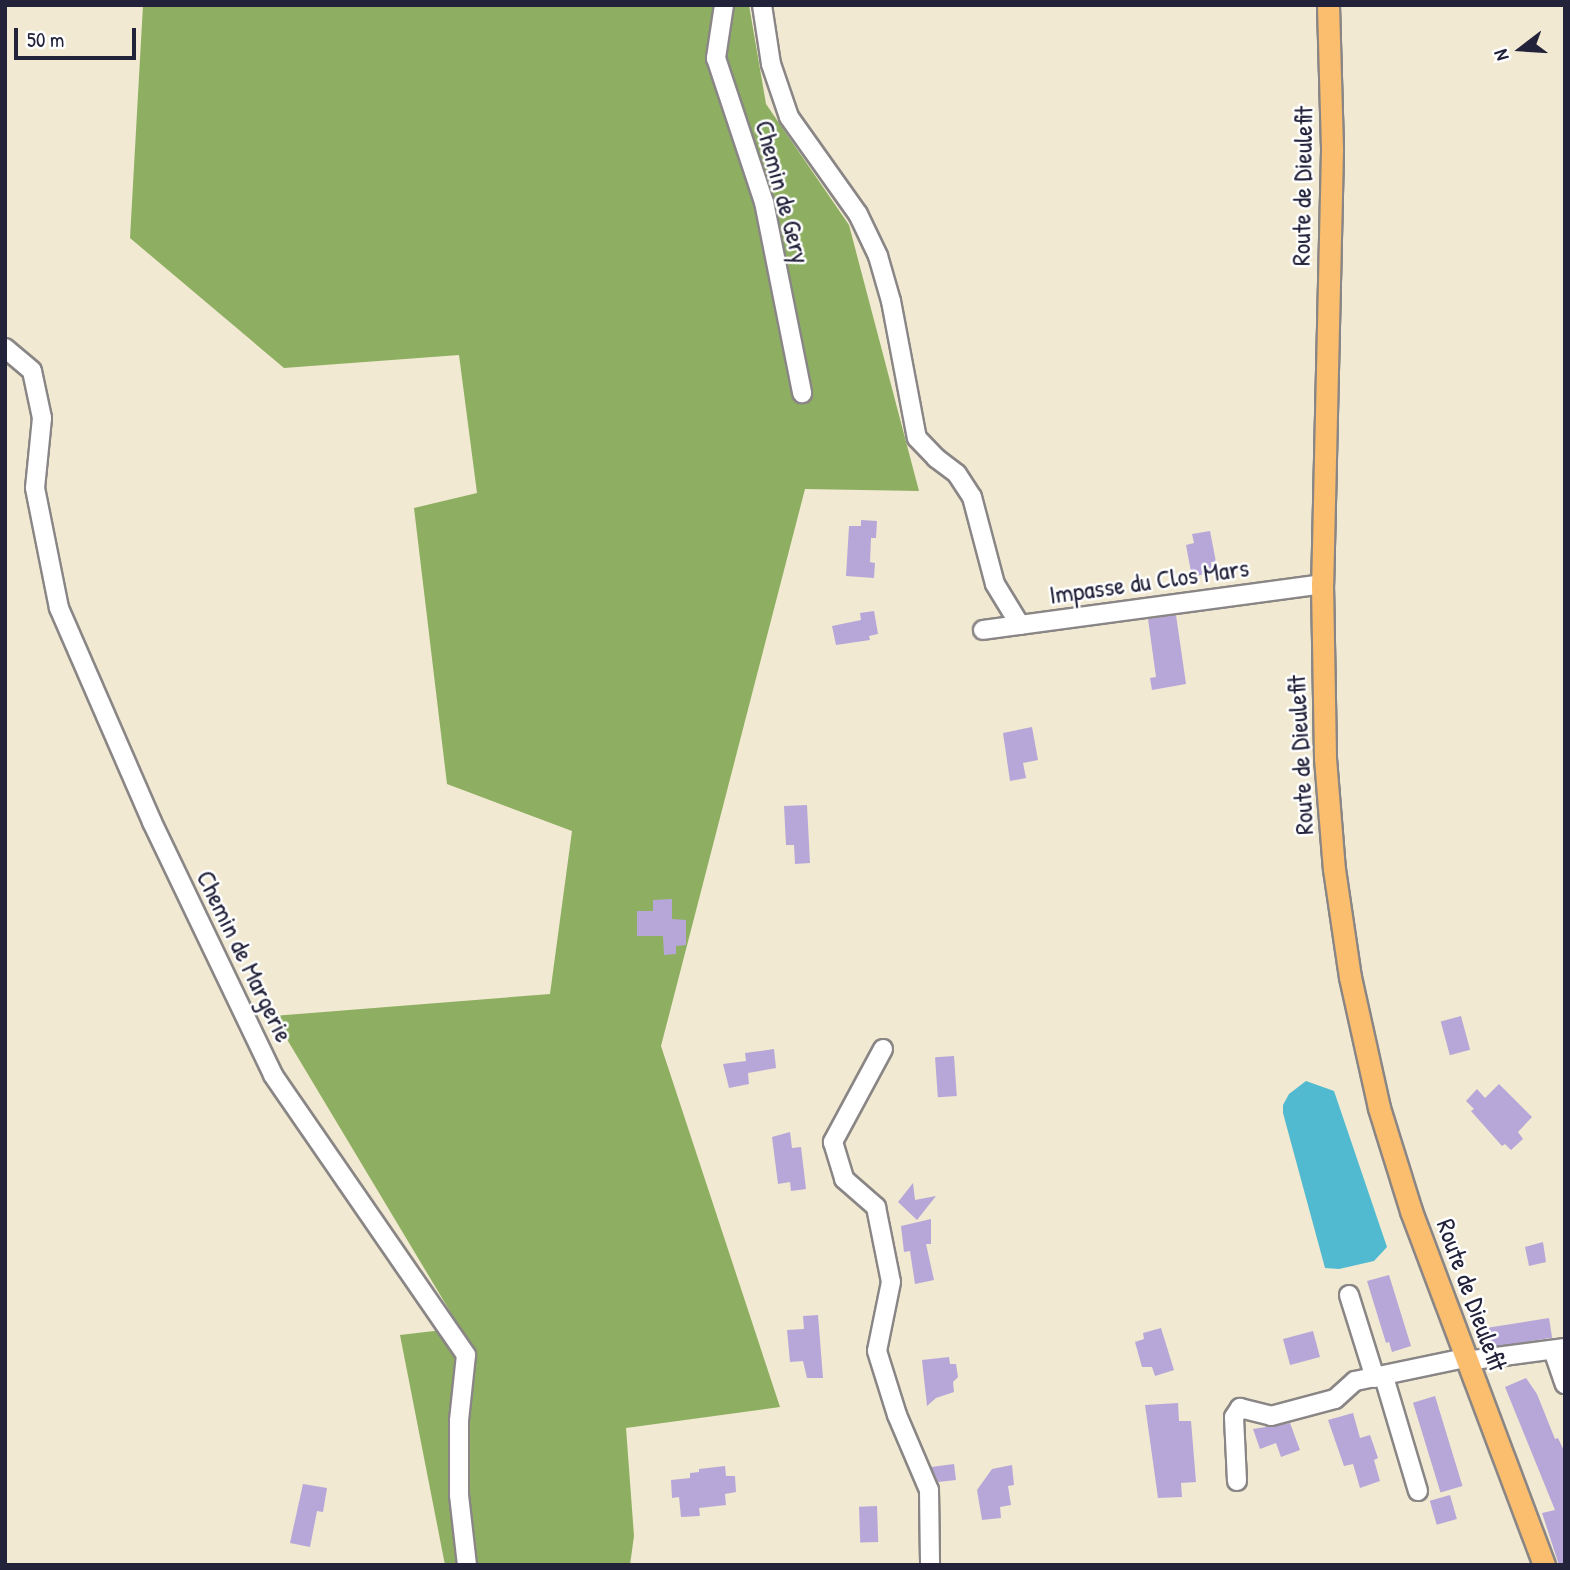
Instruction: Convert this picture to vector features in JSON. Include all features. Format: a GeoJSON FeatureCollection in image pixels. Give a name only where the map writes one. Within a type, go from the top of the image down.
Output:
{"type":"FeatureCollection","features":[{"type":"Feature","properties":{"kind":"main road","name":"Route de Dieulefit"},"geometry":{"type":"LineString","coordinates":[[1328,5],[1332,150],[1322,584],[1325,758],[1334,869],[1350,977],[1379,1108],[1465,1359],[1544,1565]]}},
{"type":"Feature","properties":{"kind":"main road","name":"Route de Dieulefit"},"geometry":{"type":"LineString","coordinates":[[1509,1475],[1534,1565]]}},
{"type":"Feature","properties":{"kind":"street","name":"Chemin de Gery"},"geometry":{"type":"LineString","coordinates":[[724,5],[716,58],[764,202],[802,393]]}},
{"type":"Feature","properties":{"kind":"street"},"geometry":{"type":"LineString","coordinates":[[762,5],[771,64],[789,117],[858,214],[878,256],[891,301],[918,438],[936,458],[957,474],[972,497],[995,584],[1020,625]]}},
{"type":"Feature","properties":{"kind":"street","name":"Chemin de Margerie"},"geometry":{"type":"LineString","coordinates":[[5,348],[32,371],[42,418],[35,488],[59,608],[152,822],[273,1075],[466,1355],[459,1421],[459,1495],[467,1565]]}},
{"type":"Feature","properties":{"kind":"street","name":"Impasse du Clos Mars"},"geometry":{"type":"LineString","coordinates":[[983,630],[1322,584]]}},
{"type":"Feature","properties":{"kind":"street"},"geometry":{"type":"LineString","coordinates":[[883,1049],[833,1142],[844,1178],[876,1208],[891,1282],[877,1351],[897,1415],[929,1490],[930,1565]]}},
{"type":"Feature","properties":{"kind":"street"},"geometry":{"type":"LineString","coordinates":[[1349,1295],[1418,1491]]}},
{"type":"Feature","properties":{"kind":"street"},"geometry":{"type":"LineString","coordinates":[[1237,1480],[1234,1418],[1240,1408],[1271,1416],[1335,1399],[1355,1381],[1465,1359],[1559,1349],[1565,1384]]}},
{"type":"Feature","properties":{"kind":"green space"},"geometry":{"type":"Polygon","coordinates":[[[143,5],[749,5],[766,104],[849,225],[919,491],[805,489],[661,1046],[780,1407],[626,1428],[634,1536],[630,1565],[445,1565],[400,1335],[460,1328],[273,1016],[550,994],[572,831],[447,784],[414,508],[477,493],[459,355],[284,368],[130,238],[143,5]]]}},
{"type":"Feature","properties":{"kind":"water"},"geometry":{"type":"Polygon","coordinates":[[[1306,1081],[1334,1091],[1387,1247],[1374,1261],[1339,1269],[1325,1268],[1283,1113],[1283,1105],[1289,1094],[1306,1081]]]}},
{"type":"Feature","properties":{"kind":"building"},"geometry":{"type":"Polygon","coordinates":[[[861,520],[877,521],[876,538],[871,538],[870,562],[875,563],[874,578],[846,576],[849,526],[861,526],[861,520]]]}},
{"type":"Feature","properties":{"kind":"building"},"geometry":{"type":"Polygon","coordinates":[[[1210,531],[1216,562],[1211,562],[1213,572],[1192,577],[1186,545],[1194,543],[1192,534],[1210,531]]]}},
{"type":"Feature","properties":{"kind":"building"},"geometry":{"type":"Polygon","coordinates":[[[874,611],[878,634],[869,636],[870,640],[836,645],[832,626],[861,620],[860,613],[874,611]]]}},
{"type":"Feature","properties":{"kind":"building"},"geometry":{"type":"Polygon","coordinates":[[[1176,615],[1186,684],[1152,690],[1150,678],[1156,677],[1148,619],[1176,615]]]}},
{"type":"Feature","properties":{"kind":"building"},"geometry":{"type":"Polygon","coordinates":[[[1032,727],[1038,760],[1023,763],[1026,778],[1010,781],[1003,733],[1032,727]]]}},
{"type":"Feature","properties":{"kind":"building"},"geometry":{"type":"Polygon","coordinates":[[[807,805],[810,863],[795,864],[794,845],[786,845],[784,806],[807,805]]]}},
{"type":"Feature","properties":{"kind":"building"},"geometry":{"type":"Polygon","coordinates":[[[672,899],[672,919],[686,920],[686,945],[676,946],[676,954],[664,955],[663,936],[637,936],[637,911],[653,911],[653,900],[672,899]]]}},
{"type":"Feature","properties":{"kind":"building"},"geometry":{"type":"Polygon","coordinates":[[[1461,1016],[1470,1050],[1450,1055],[1441,1021],[1461,1016]]]}},
{"type":"Feature","properties":{"kind":"building"},"geometry":{"type":"Polygon","coordinates":[[[774,1049],[776,1068],[748,1073],[749,1084],[729,1088],[723,1064],[746,1061],[745,1053],[774,1049]]]}},
{"type":"Feature","properties":{"kind":"building"},"geometry":{"type":"Polygon","coordinates":[[[954,1056],[957,1096],[938,1097],[935,1057],[954,1056]]]}},
{"type":"Feature","properties":{"kind":"building"},"geometry":{"type":"Polygon","coordinates":[[[1499,1084],[1532,1117],[1518,1132],[1523,1139],[1511,1150],[1505,1144],[1502,1146],[1471,1111],[1474,1109],[1466,1101],[1477,1089],[1485,1098],[1499,1084]]]}},
{"type":"Feature","properties":{"kind":"building"},"geometry":{"type":"Polygon","coordinates":[[[790,1132],[792,1148],[801,1147],[806,1189],[791,1191],[790,1182],[778,1184],[772,1137],[790,1132]]]}},
{"type":"Feature","properties":{"kind":"building"},"geometry":{"type":"Polygon","coordinates":[[[913,1183],[915,1200],[936,1196],[917,1220],[898,1202],[913,1183]]]}},
{"type":"Feature","properties":{"kind":"building"},"geometry":{"type":"Polygon","coordinates":[[[931,1219],[931,1244],[926,1244],[934,1280],[915,1284],[910,1251],[904,1252],[901,1226],[931,1219]]]}},
{"type":"Feature","properties":{"kind":"building"},"geometry":{"type":"Polygon","coordinates":[[[1543,1242],[1546,1262],[1529,1266],[1525,1247],[1543,1242]]]}},
{"type":"Feature","properties":{"kind":"building"},"geometry":{"type":"Polygon","coordinates":[[[1389,1275],[1411,1346],[1392,1352],[1389,1342],[1386,1343],[1367,1281],[1389,1275]]]}},
{"type":"Feature","properties":{"kind":"building"},"geometry":{"type":"Polygon","coordinates":[[[818,1315],[823,1378],[807,1378],[803,1361],[790,1362],[787,1330],[804,1329],[803,1316],[818,1315]]]}},
{"type":"Feature","properties":{"kind":"building"},"geometry":{"type":"Polygon","coordinates":[[[1549,1318],[1552,1338],[1489,1348],[1486,1328],[1549,1318]]]}},
{"type":"Feature","properties":{"kind":"building"},"geometry":{"type":"Polygon","coordinates":[[[1161,1328],[1174,1370],[1155,1376],[1152,1367],[1142,1367],[1135,1342],[1144,1339],[1143,1333],[1161,1328]]]}},
{"type":"Feature","properties":{"kind":"building"},"geometry":{"type":"Polygon","coordinates":[[[1313,1331],[1320,1357],[1290,1365],[1283,1339],[1313,1331]]]}},
{"type":"Feature","properties":{"kind":"building"},"geometry":{"type":"Polygon","coordinates":[[[949,1357],[950,1364],[956,1364],[958,1377],[953,1382],[954,1392],[936,1398],[927,1406],[922,1360],[949,1357]]]}},
{"type":"Feature","properties":{"kind":"building"},"geometry":{"type":"Polygon","coordinates":[[[1526,1378],[1537,1394],[1555,1439],[1558,1438],[1565,1453],[1565,1565],[1559,1565],[1542,1513],[1555,1510],[1505,1387],[1526,1378]]]}},
{"type":"Feature","properties":{"kind":"building"},"geometry":{"type":"Polygon","coordinates":[[[1435,1396],[1462,1486],[1440,1493],[1413,1403],[1435,1396]]]}},
{"type":"Feature","properties":{"kind":"building"},"geometry":{"type":"Polygon","coordinates":[[[1178,1403],[1179,1421],[1191,1421],[1196,1482],[1181,1483],[1182,1497],[1158,1498],[1145,1405],[1178,1403]]]}},
{"type":"Feature","properties":{"kind":"building"},"geometry":{"type":"Polygon","coordinates":[[[1353,1413],[1360,1438],[1370,1435],[1378,1458],[1374,1460],[1380,1481],[1360,1488],[1353,1464],[1344,1466],[1328,1420],[1353,1413]]]}},
{"type":"Feature","properties":{"kind":"building"},"geometry":{"type":"Polygon","coordinates":[[[1290,1423],[1300,1450],[1281,1457],[1276,1443],[1260,1449],[1253,1429],[1290,1423]]]}},
{"type":"Feature","properties":{"kind":"building"},"geometry":{"type":"Polygon","coordinates":[[[954,1464],[956,1480],[938,1482],[931,1467],[954,1464]]]}},
{"type":"Feature","properties":{"kind":"building"},"geometry":{"type":"Polygon","coordinates":[[[1012,1465],[1014,1485],[1008,1486],[1011,1505],[1000,1507],[1001,1518],[982,1520],[977,1490],[992,1469],[1012,1465]]]}},
{"type":"Feature","properties":{"kind":"building"},"geometry":{"type":"Polygon","coordinates":[[[725,1466],[726,1476],[735,1476],[736,1492],[725,1494],[726,1505],[699,1508],[700,1516],[681,1517],[679,1497],[672,1498],[671,1480],[690,1478],[690,1473],[699,1472],[699,1469],[725,1466]]]}},
{"type":"Feature","properties":{"kind":"building"},"geometry":{"type":"Polygon","coordinates":[[[303,1484],[327,1488],[323,1512],[317,1511],[310,1547],[290,1543],[303,1484]]]}},
{"type":"Feature","properties":{"kind":"building"},"geometry":{"type":"Polygon","coordinates":[[[1450,1495],[1457,1519],[1437,1525],[1430,1501],[1450,1495]]]}},
{"type":"Feature","properties":{"kind":"building"},"geometry":{"type":"Polygon","coordinates":[[[877,1506],[878,1542],[860,1543],[859,1507],[877,1506]]]}}]}
